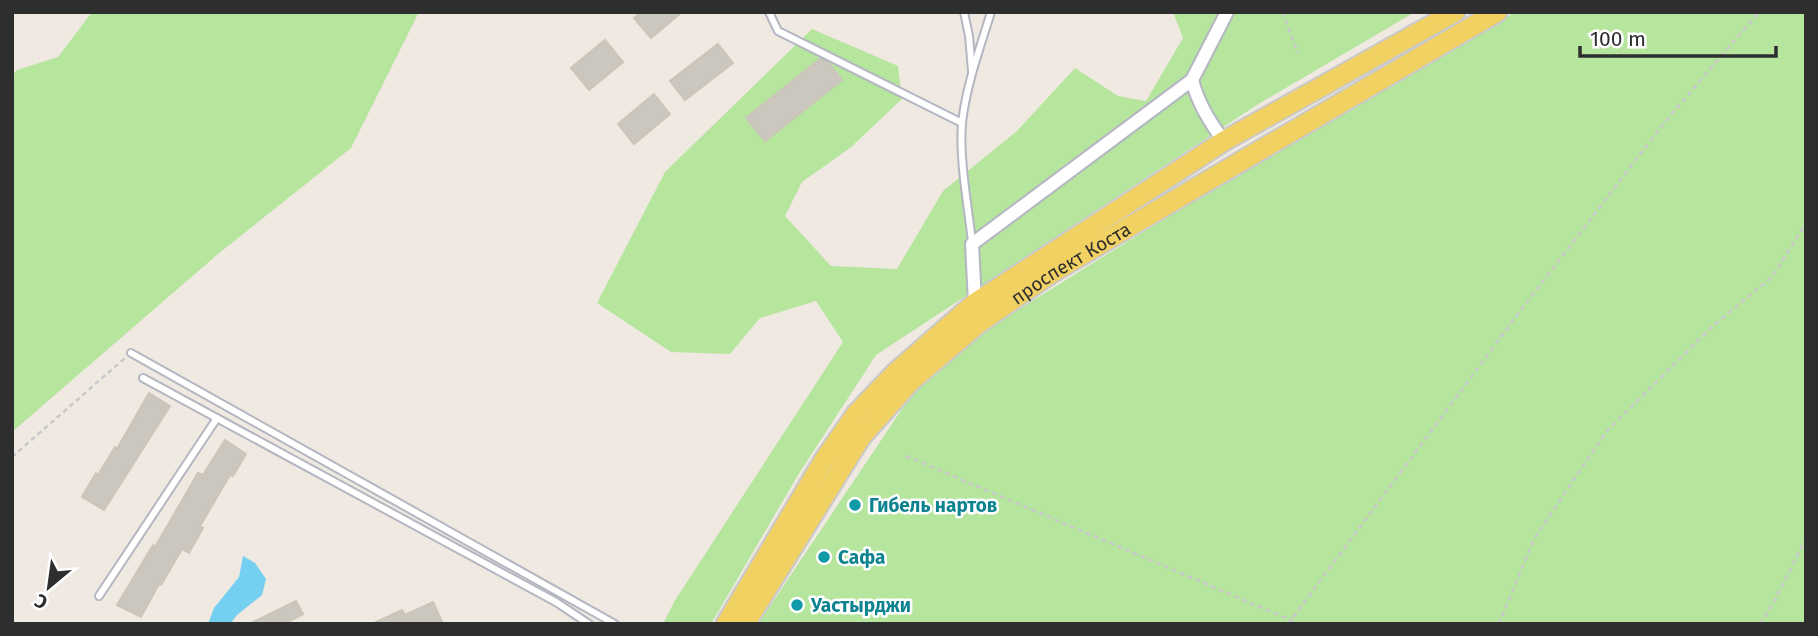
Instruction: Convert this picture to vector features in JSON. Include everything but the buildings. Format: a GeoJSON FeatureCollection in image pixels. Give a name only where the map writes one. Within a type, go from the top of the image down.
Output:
{"type":"FeatureCollection","features":[{"type":"Feature","properties":{"kind":"main road","name":"проспект Коста"},"geometry":{"type":"LineString","coordinates":[[726,624],[824,460],[856,414],[895,373],[975,303],[1224,141],[1455,12]]}},
{"type":"Feature","properties":{"kind":"main road","name":"проспект Коста"},"geometry":{"type":"LineString","coordinates":[[745,624],[861,437],[911,381],[979,323],[1050,274],[1497,12]]}},
{"type":"Feature","properties":{"kind":"street"},"geometry":{"type":"LineString","coordinates":[[975,303],[972,244],[1192,80],[1227,12]]}},
{"type":"Feature","properties":{"kind":"street"},"geometry":{"type":"LineString","coordinates":[[1192,80],[1196,94],[1224,141]]}},
{"type":"Feature","properties":{"kind":"lane"},"geometry":{"type":"LineString","coordinates":[[769,12],[778,31],[962,124]]}},
{"type":"Feature","properties":{"kind":"lane"},"geometry":{"type":"LineString","coordinates":[[964,12],[972,76]]}},
{"type":"Feature","properties":{"kind":"lane"},"geometry":{"type":"LineString","coordinates":[[972,244],[962,124],[972,76],[991,12]]}},
{"type":"Feature","properties":{"kind":"lane"},"geometry":{"type":"LineString","coordinates":[[131,353],[615,624]]}},
{"type":"Feature","properties":{"kind":"lane"},"geometry":{"type":"LineString","coordinates":[[143,378],[556,602],[589,624]]}},
{"type":"Feature","properties":{"kind":"lane"},"geometry":{"type":"LineString","coordinates":[[99,596],[217,418]]}},
{"type":"Feature","properties":{"kind":"path"},"geometry":{"type":"LineString","coordinates":[[1282,12],[1298,53]]}},
{"type":"Feature","properties":{"kind":"path"},"geometry":{"type":"LineString","coordinates":[[1289,622],[1664,123],[1759,12]]}},
{"type":"Feature","properties":{"kind":"path"},"geometry":{"type":"LineString","coordinates":[[1499,624],[1534,538],[1606,432],[1713,326],[1772,277],[1806,223]]}},
{"type":"Feature","properties":{"kind":"path"},"geometry":{"type":"LineString","coordinates":[[12,457],[131,353]]}},
{"type":"Feature","properties":{"kind":"path"},"geometry":{"type":"LineString","coordinates":[[906,456],[1289,622],[1300,624]]}},
{"type":"Feature","properties":{"kind":"path"},"geometry":{"type":"LineString","coordinates":[[1760,624],[1806,538]]}},
{"type":"Feature","properties":{"kind":"green space"},"geometry":{"type":"Polygon","coordinates":[[[92,12],[419,12],[351,148],[218,254],[12,432],[12,76],[17,70],[58,57],[92,12]]]}},
{"type":"Feature","properties":{"kind":"green space"},"geometry":{"type":"Polygon","coordinates":[[[1173,12],[1415,12],[1260,103],[876,355],[798,475],[711,624],[663,624],[674,602],[843,342],[816,301],[760,318],[730,354],[671,352],[597,303],[665,172],[812,29],[898,66],[902,99],[850,148],[802,182],[785,216],[831,266],[897,269],[943,191],[1017,131],[1075,68],[1118,96],[1146,101],[1183,38],[1173,12]]]}},
{"type":"Feature","properties":{"kind":"green space"},"geometry":{"type":"Polygon","coordinates":[[[1515,12],[1806,12],[1806,624],[758,624],[914,391],[984,331],[1265,156],[1515,12]]]}},
{"type":"Feature","properties":{"kind":"water"},"geometry":{"type":"Polygon","coordinates":[[[243,556],[255,563],[266,579],[262,595],[230,624],[208,624],[214,608],[239,577],[243,556]]]}},
{"type":"Feature","properties":{"kind":"place","name":"Гибель нартов"},"geometry":{"type":"Point","coordinates":[855,505]}},
{"type":"Feature","properties":{"kind":"place","name":"Сафа"},"geometry":{"type":"Point","coordinates":[824,557]}},
{"type":"Feature","properties":{"kind":"place","name":"Уастырджи"},"geometry":{"type":"Point","coordinates":[797,605]}}]}
